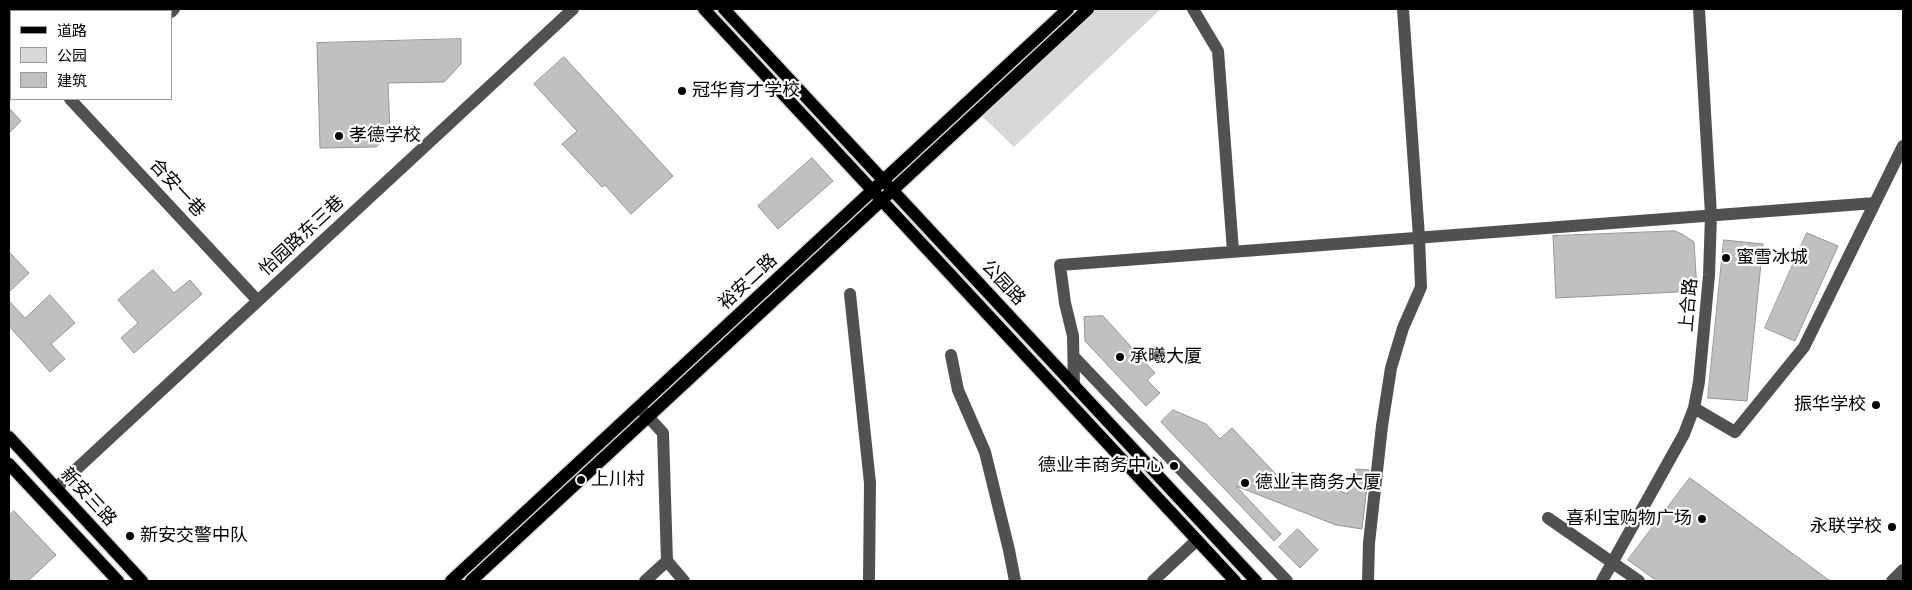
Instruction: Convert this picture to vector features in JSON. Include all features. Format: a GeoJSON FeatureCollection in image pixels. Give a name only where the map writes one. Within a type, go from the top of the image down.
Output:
{"type":"FeatureCollection","features":[{"type":"Feature","properties":{"kind":"main road","name":"公园路"},"geometry":{"type":"LineString","coordinates":[[704,9],[1235,581]]}},
{"type":"Feature","properties":{"kind":"main road","name":"公园路"},"geometry":{"type":"LineString","coordinates":[[724,9],[1256,581]]}},
{"type":"Feature","properties":{"kind":"main road","name":"裕安二路"},"geometry":{"type":"LineString","coordinates":[[471,581],[648,417],[877,195],[883,180],[1068,9]]}},
{"type":"Feature","properties":{"kind":"main road","name":"裕安二路"},"geometry":{"type":"LineString","coordinates":[[451,581],[639,407],[877,195],[892,190],[1088,9]]}},
{"type":"Feature","properties":{"kind":"main road","name":"新安三路"},"geometry":{"type":"LineString","coordinates":[[9,437],[142,581]]}},
{"type":"Feature","properties":{"kind":"main road","name":"新安三路"},"geometry":{"type":"LineString","coordinates":[[9,464],[118,581]]}},
{"type":"Feature","properties":{"kind":"street","name":"怡园路东三巷"},"geometry":{"type":"LineString","coordinates":[[56,488],[572,9]]}},
{"type":"Feature","properties":{"kind":"street"},"geometry":{"type":"LineString","coordinates":[[1193,9],[1218,51],[1233,251]]}},
{"type":"Feature","properties":{"kind":"street"},"geometry":{"type":"LineString","coordinates":[[1368,581],[1369,543],[1391,368],[1403,328],[1421,286],[1403,9]]}},
{"type":"Feature","properties":{"kind":"street","name":"上合路"},"geometry":{"type":"LineString","coordinates":[[1602,581],[1684,434],[1694,408],[1700,382],[1709,275],[1711,215],[1699,9]]}},
{"type":"Feature","properties":{"kind":"street","name":"合安一巷"},"geometry":{"type":"LineString","coordinates":[[72,100],[258,301]]}},
{"type":"Feature","properties":{"kind":"street"},"geometry":{"type":"LineString","coordinates":[[1694,408],[1735,432],[1804,348],[1903,146]]}},
{"type":"Feature","properties":{"kind":"street"},"geometry":{"type":"LineString","coordinates":[[1074,386],[1073,336],[1065,303],[1060,264],[1875,203]]}},
{"type":"Feature","properties":{"kind":"street"},"geometry":{"type":"LineString","coordinates":[[850,294],[870,483],[870,581]]}},
{"type":"Feature","properties":{"kind":"street"},"geometry":{"type":"LineString","coordinates":[[950,355],[958,390],[985,452],[1015,581]]}},
{"type":"Feature","properties":{"kind":"street"},"geometry":{"type":"LineString","coordinates":[[1074,357],[1287,581]]}},
{"type":"Feature","properties":{"kind":"street"},"geometry":{"type":"LineString","coordinates":[[639,407],[663,433],[667,561],[684,581]]}},
{"type":"Feature","properties":{"kind":"street"},"geometry":{"type":"LineString","coordinates":[[1548,518],[1639,581]]}},
{"type":"Feature","properties":{"kind":"street"},"geometry":{"type":"LineString","coordinates":[[1153,581],[1197,540]]}},
{"type":"Feature","properties":{"kind":"street"},"geometry":{"type":"LineString","coordinates":[[645,581],[667,561]]}},
{"type":"Feature","properties":{"kind":"street"},"geometry":{"type":"LineString","coordinates":[[1892,581],[1903,570]]}},
{"type":"Feature","properties":{"kind":"green space"},"geometry":{"type":"Polygon","coordinates":[[[1094,9],[1161,9],[1014,147],[981,115],[1094,9]]]}},
{"type":"Feature","properties":{"kind":"building"},"geometry":{"type":"Polygon","coordinates":[[[461,39],[461,64],[444,82],[388,83],[390,134],[376,147],[320,148],[317,43],[461,39]]]}},
{"type":"Feature","properties":{"kind":"building"},"geometry":{"type":"Polygon","coordinates":[[[564,57],[673,176],[631,214],[605,185],[602,187],[562,144],[577,131],[534,84],[564,57]]]}},
{"type":"Feature","properties":{"kind":"building"},"geometry":{"type":"Polygon","coordinates":[[[9,108],[21,121],[9,133],[9,108]]]}},
{"type":"Feature","properties":{"kind":"building"},"geometry":{"type":"Polygon","coordinates":[[[812,158],[833,181],[778,229],[758,206],[812,158]]]}},
{"type":"Feature","properties":{"kind":"building"},"geometry":{"type":"Polygon","coordinates":[[[1675,231],[1694,242],[1697,291],[1556,298],[1553,236],[1675,231]]]}},
{"type":"Feature","properties":{"kind":"building"},"geometry":{"type":"Polygon","coordinates":[[[1807,233],[1838,246],[1795,341],[1765,328],[1807,233]]]}},
{"type":"Feature","properties":{"kind":"building"},"geometry":{"type":"Polygon","coordinates":[[[1724,240],[1763,244],[1747,401],[1708,398],[1724,240]]]}},
{"type":"Feature","properties":{"kind":"building"},"geometry":{"type":"Polygon","coordinates":[[[9,252],[29,273],[9,292],[9,252]]]}},
{"type":"Feature","properties":{"kind":"building"},"geometry":{"type":"Polygon","coordinates":[[[153,270],[174,293],[190,280],[202,294],[134,353],[121,338],[138,323],[118,300],[153,270]]]}},
{"type":"Feature","properties":{"kind":"building"},"geometry":{"type":"Polygon","coordinates":[[[50,295],[75,323],[51,344],[65,359],[50,372],[9,326],[9,301],[25,318],[50,295]]]}},
{"type":"Feature","properties":{"kind":"building","name":"承曦大厦"},"geometry":{"type":"Polygon","coordinates":[[[1103,316],[1155,373],[1147,380],[1160,393],[1146,406],[1085,341],[1084,317],[1103,316]]]}},
{"type":"Feature","properties":{"kind":"building"},"geometry":{"type":"Polygon","coordinates":[[[1173,410],[1206,424],[1220,439],[1232,428],[1287,486],[1292,472],[1348,494],[1348,485],[1352,481],[1353,475],[1355,475],[1356,469],[1369,470],[1362,529],[1336,525],[1236,486],[1281,534],[1274,541],[1161,422],[1173,410]]]}},
{"type":"Feature","properties":{"kind":"building","name":"喜利宝购物广场"},"geometry":{"type":"Polygon","coordinates":[[[1690,478],[1830,581],[1657,581],[1628,560],[1690,478]]]}},
{"type":"Feature","properties":{"kind":"building"},"geometry":{"type":"Polygon","coordinates":[[[14,511],[56,555],[28,581],[9,581],[9,516],[14,511]]]}},
{"type":"Feature","properties":{"kind":"building"},"geometry":{"type":"Polygon","coordinates":[[[1298,529],[1318,550],[1300,568],[1279,547],[1298,529]]]}},
{"type":"Feature","properties":{"kind":"place","name":"冠华育才学校"},"geometry":{"type":"Point","coordinates":[682,91]}},
{"type":"Feature","properties":{"kind":"place","name":"孝德学校"},"geometry":{"type":"Point","coordinates":[339,136]}},
{"type":"Feature","properties":{"kind":"place","name":"蜜雪冰城"},"geometry":{"type":"Point","coordinates":[1726,258]}},
{"type":"Feature","properties":{"kind":"place","name":"承曦大厦"},"geometry":{"type":"Point","coordinates":[1120,357]}},
{"type":"Feature","properties":{"kind":"place","name":"振华学校"},"geometry":{"type":"Point","coordinates":[1876,405]}},
{"type":"Feature","properties":{"kind":"place","name":"德业丰商务中心"},"geometry":{"type":"Point","coordinates":[1174,466]}},
{"type":"Feature","properties":{"kind":"place","name":"上川村"},"geometry":{"type":"Point","coordinates":[581,480]}},
{"type":"Feature","properties":{"kind":"place","name":"德业丰商务大厦"},"geometry":{"type":"Point","coordinates":[1245,483]}},
{"type":"Feature","properties":{"kind":"place","name":"喜利宝购物广场"},"geometry":{"type":"Point","coordinates":[1702,519]}},
{"type":"Feature","properties":{"kind":"place","name":"永联学校"},"geometry":{"type":"Point","coordinates":[1892,527]}},
{"type":"Feature","properties":{"kind":"place","name":"新安交警中队"},"geometry":{"type":"Point","coordinates":[130,536]}}]}
